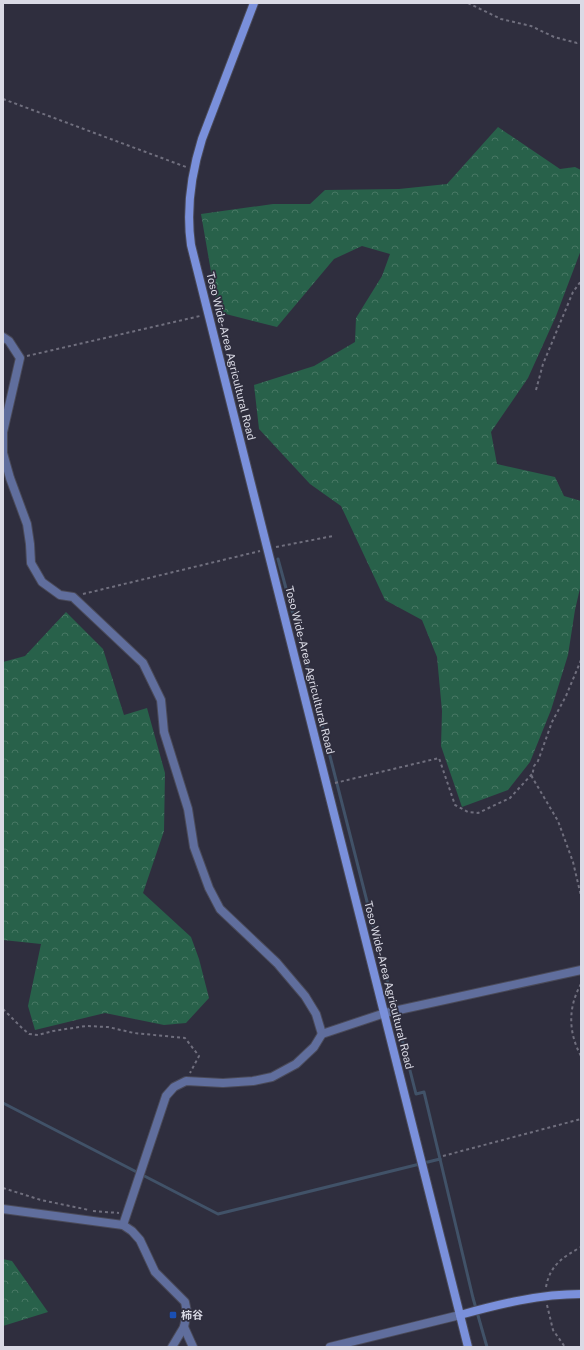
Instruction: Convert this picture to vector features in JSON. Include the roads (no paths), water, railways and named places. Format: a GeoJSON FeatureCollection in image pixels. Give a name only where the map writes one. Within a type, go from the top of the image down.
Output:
{"type":"FeatureCollection","features":[{"type":"Feature","properties":{"kind":"street","name":"Toso Wide-Area Agricultural Road"},"geometry":{"type":"LineString","coordinates":[[254,3],[202,139],[194,170],[189,207],[190,234],[208,314],[468,1347]]}},
{"type":"Feature","properties":{"kind":"street"},"geometry":{"type":"LineString","coordinates":[[3,337],[9,341],[20,358],[3,432],[3,453],[10,478],[27,524],[31,563],[42,582],[60,595],[73,597],[143,663],[161,700],[164,732],[188,810],[194,847],[209,888],[220,909],[277,963],[305,996],[316,1014],[322,1034]]}},
{"type":"Feature","properties":{"kind":"street"},"geometry":{"type":"LineString","coordinates":[[123,1225],[166,1096],[174,1087],[186,1081],[222,1083],[253,1081],[272,1077],[296,1064],[314,1047],[322,1034],[385,1013],[581,970]]}},
{"type":"Feature","properties":{"kind":"street"},"geometry":{"type":"LineString","coordinates":[[3,1209],[123,1225],[132,1231],[140,1240],[155,1272],[185,1302],[187,1312],[184,1327],[172,1347]]}},
{"type":"Feature","properties":{"kind":"street"},"geometry":{"type":"LineString","coordinates":[[330,1347],[519,1300],[545,1296],[581,1294]]}},
{"type":"Feature","properties":{"kind":"street"},"geometry":{"type":"LineString","coordinates":[[184,1327],[193,1347]]}},
{"type":"Feature","properties":{"kind":"waterway"},"geometry":{"type":"LineString","coordinates":[[278,559],[305,658],[416,1094],[424,1092],[440,1159]]}},
{"type":"Feature","properties":{"kind":"waterway"},"geometry":{"type":"LineString","coordinates":[[3,1103],[218,1214],[440,1159],[473,1298],[487,1347]]}},
{"type":"Feature","properties":{"kind":"place","name":"柿谷"},"geometry":{"type":"Point","coordinates":[173,1315]}}]}
